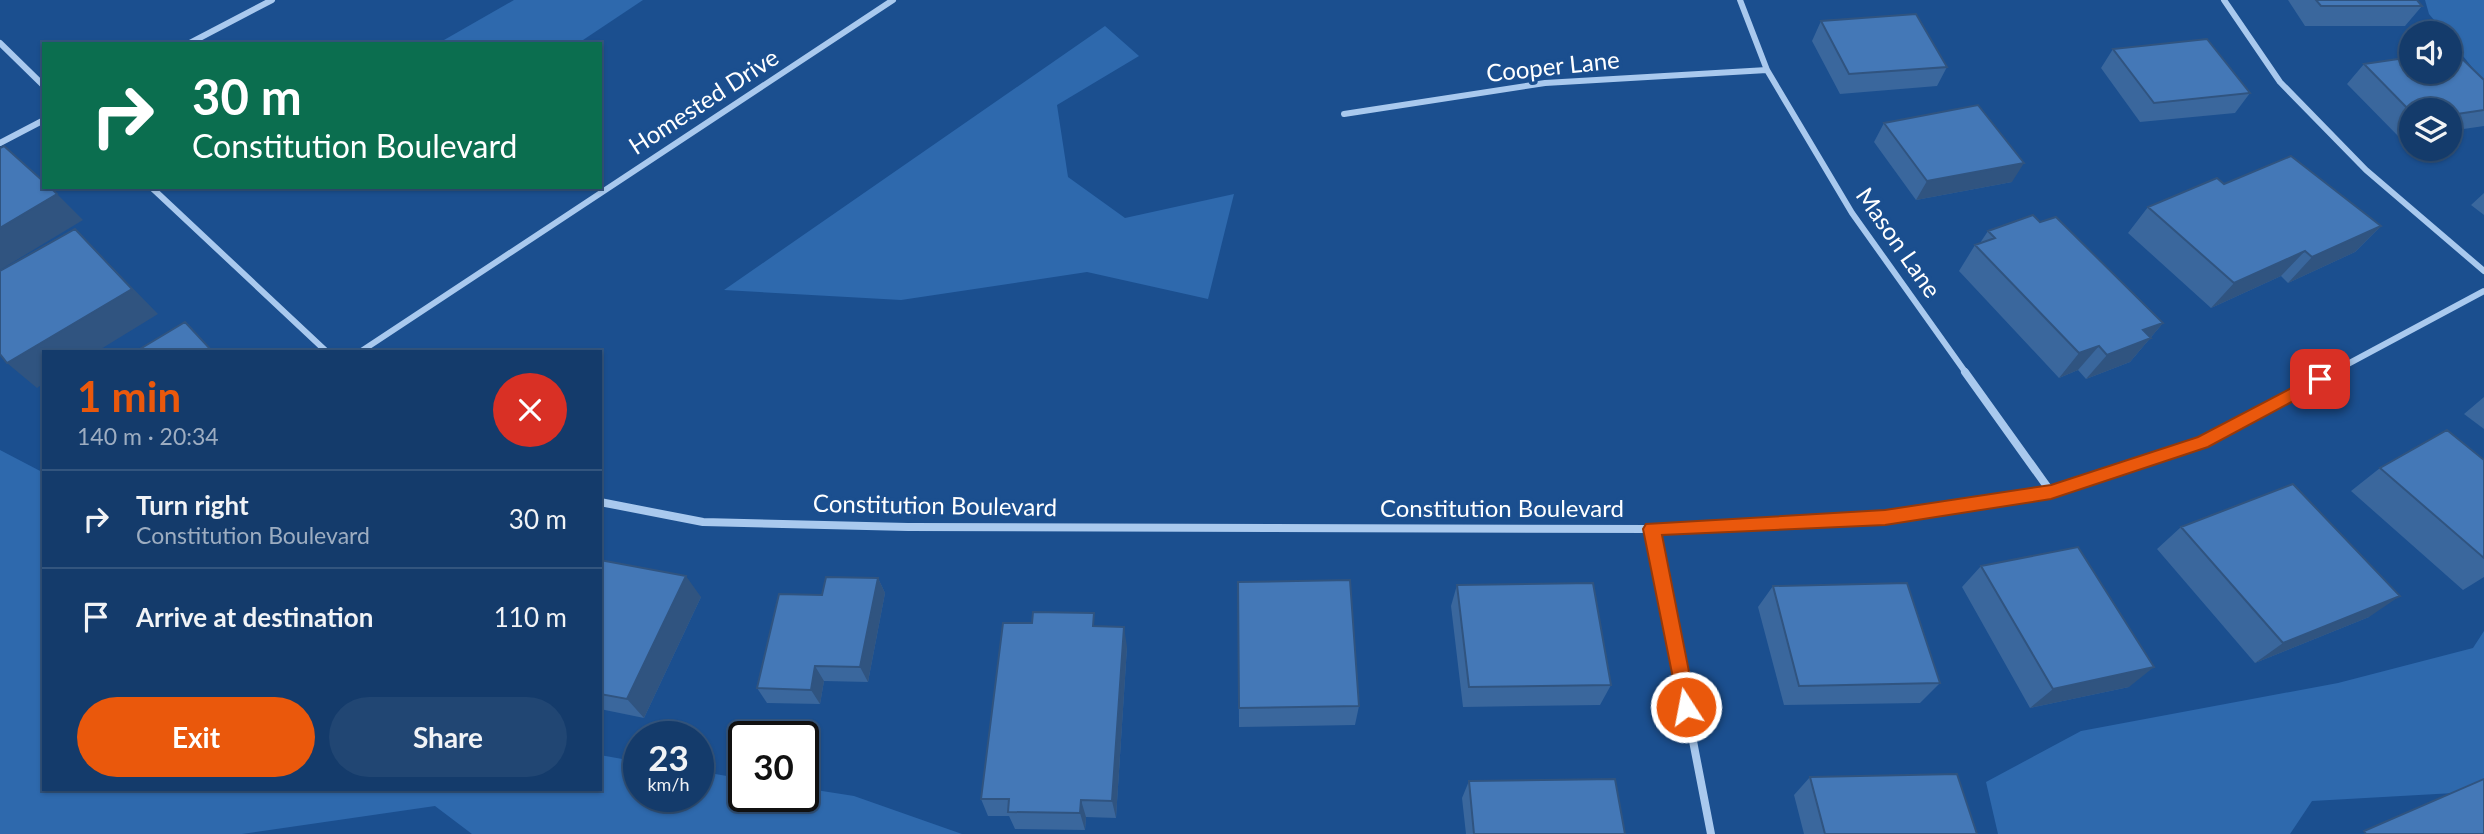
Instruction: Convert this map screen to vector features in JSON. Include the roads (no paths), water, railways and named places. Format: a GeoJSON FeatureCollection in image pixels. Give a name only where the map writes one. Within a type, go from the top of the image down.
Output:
{"type":"FeatureCollection","features":[{"type":"Feature","properties":{"kind":"street"},"geometry":{"type":"LineString","coordinates":[[192,42],[272,0]]}},
{"type":"Feature","properties":{"kind":"street","name":"Homested Drive"},"geometry":{"type":"LineString","coordinates":[[363,350],[893,0]]}},
{"type":"Feature","properties":{"kind":"street","name":"Mason Lane"},"geometry":{"type":"LineString","coordinates":[[1740,0],[1767,70],[1852,214],[2051,492]]}},
{"type":"Feature","properties":{"kind":"street"},"geometry":{"type":"LineString","coordinates":[[2224,0],[2280,82],[2366,170],[2484,271]]}},
{"type":"Feature","properties":{"kind":"street"},"geometry":{"type":"LineString","coordinates":[[0,43],[42,84]]}},
{"type":"Feature","properties":{"kind":"street","name":"Cooper Lane"},"geometry":{"type":"LineString","coordinates":[[1344,114],[1545,83],[1767,70]]}},
{"type":"Feature","properties":{"kind":"street"},"geometry":{"type":"LineString","coordinates":[[0,143],[42,121]]}},
{"type":"Feature","properties":{"kind":"street"},"geometry":{"type":"LineString","coordinates":[[153,189],[325,350]]}},
{"type":"Feature","properties":{"kind":"street","name":"Constitution Boulevard"},"geometry":{"type":"LineString","coordinates":[[602,502],[703,522],[908,527],[1652,529],[1885,518],[2051,492],[2203,442],[2484,291]]}},
{"type":"Feature","properties":{"kind":"street"},"geometry":{"type":"LineString","coordinates":[[1652,529],[1711,834]]}}]}
